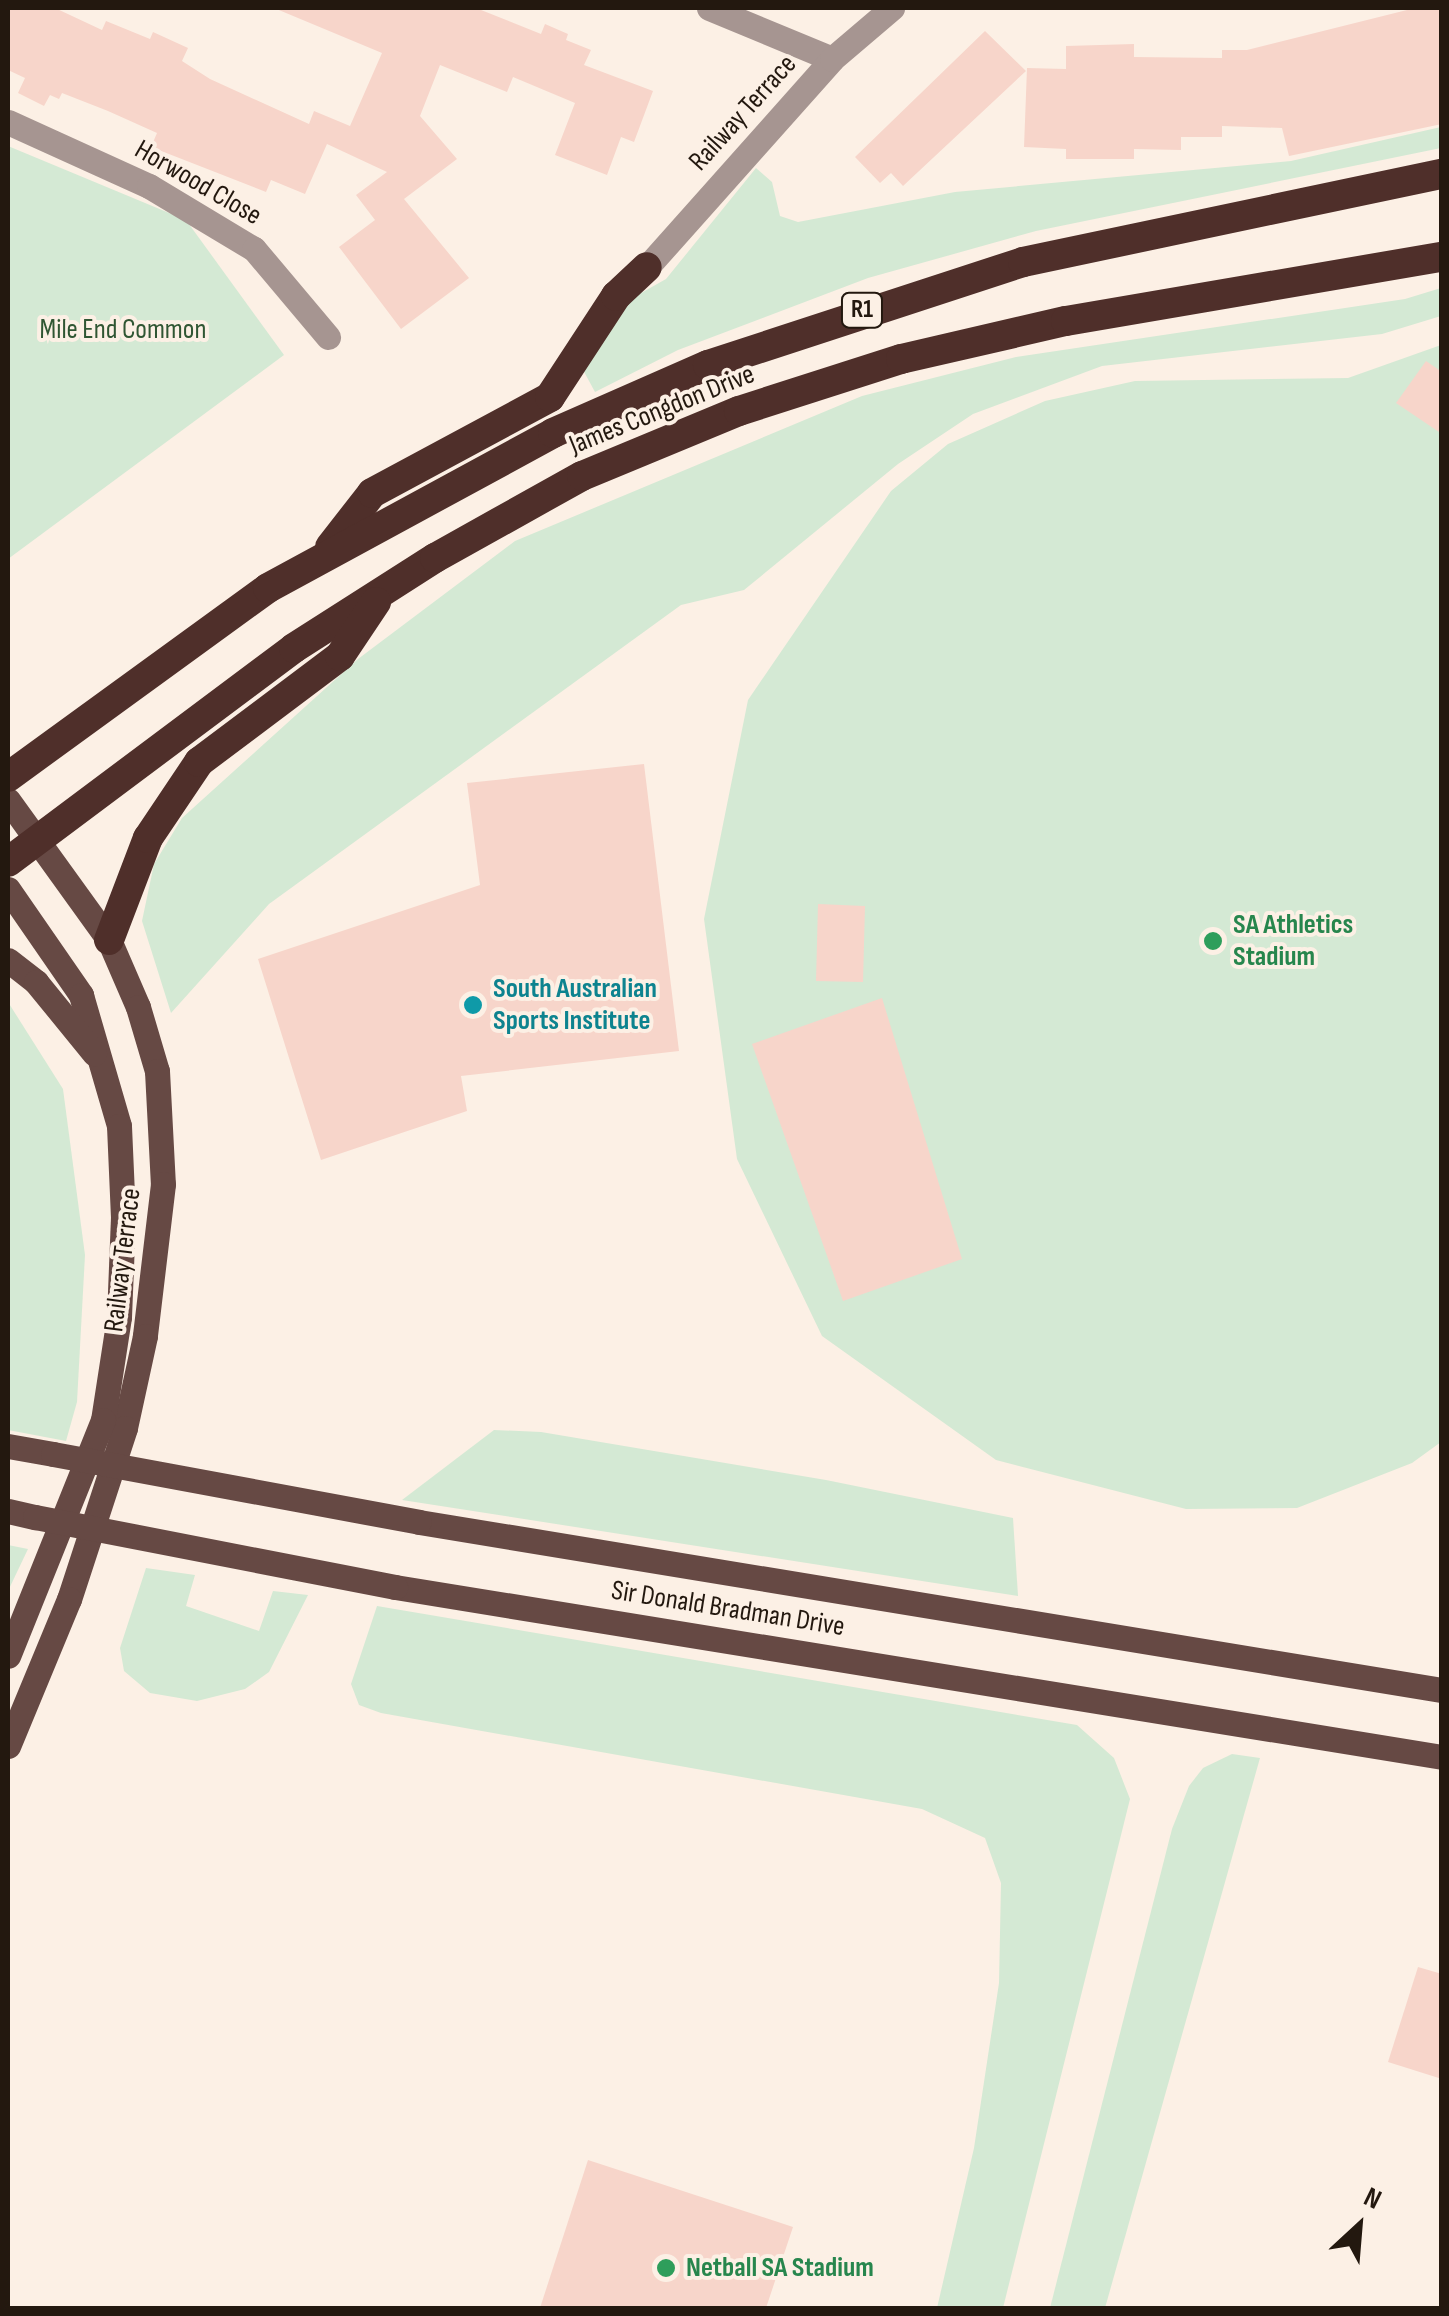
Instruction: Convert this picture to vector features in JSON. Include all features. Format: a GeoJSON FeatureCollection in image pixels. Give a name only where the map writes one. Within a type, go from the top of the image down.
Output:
{"type":"FeatureCollection","features":[{"type":"Feature","properties":{"kind":"highway","name":"James Congdon Drive"},"geometry":{"type":"LineString","coordinates":[[8,776],[268,588],[553,433],[708,365],[864,309],[1041,258],[1442,174]]}},
{"type":"Feature","properties":{"kind":"highway","name":"James Congdon Drive"},"geometry":{"type":"LineString","coordinates":[[8,862],[294,648],[383,591],[582,476],[739,410],[902,358],[1066,321],[1442,258]]}},
{"type":"Feature","properties":{"kind":"highway"},"geometry":{"type":"LineString","coordinates":[[322,558],[372,493],[550,398],[616,296],[647,267]]}},
{"type":"Feature","properties":{"kind":"highway"},"geometry":{"type":"LineString","coordinates":[[109,940],[148,838],[199,762],[340,656],[383,591]]}},
{"type":"Feature","properties":{"kind":"main road","name":"Railway Terrace"},"geometry":{"type":"LineString","coordinates":[[8,800],[40,838],[109,940],[157,1071],[163,1184],[148,1318],[120,1445],[69,1599],[8,1746]]}},
{"type":"Feature","properties":{"kind":"main road","name":"Railway Terrace"},"geometry":{"type":"LineString","coordinates":[[8,889],[81,995],[106,1068],[119,1126],[123,1217],[119,1317],[103,1420],[8,1656]]}},
{"type":"Feature","properties":{"kind":"main road"},"geometry":{"type":"LineString","coordinates":[[8,960],[36,982],[106,1068]]}},
{"type":"Feature","properties":{"kind":"main road","name":"Sir Donald Bradman Drive"},"geometry":{"type":"LineString","coordinates":[[8,1446],[419,1522],[1442,1690]]}},
{"type":"Feature","properties":{"kind":"main road","name":"Sir Donald Bradman Drive"},"geometry":{"type":"LineString","coordinates":[[8,1511],[395,1587],[968,1676],[1442,1758]]}},
{"type":"Feature","properties":{"kind":"street"},"geometry":{"type":"LineString","coordinates":[[709,8],[832,59]]}},
{"type":"Feature","properties":{"kind":"street","name":"Railway Terrace"},"geometry":{"type":"LineString","coordinates":[[647,267],[832,59],[892,8]]}},
{"type":"Feature","properties":{"kind":"street","name":"Horwood Close"},"geometry":{"type":"LineString","coordinates":[[8,122],[149,186],[254,249],[328,337]]}},
{"type":"Feature","properties":{"kind":"green space"},"geometry":{"type":"Polygon","coordinates":[[[1441,127],[1441,148],[1036,231],[868,278],[678,350],[595,392],[582,368],[611,310],[666,279],[756,168],[772,182],[780,216],[798,222],[955,192],[1291,161],[1441,127]]]}},
{"type":"Feature","properties":{"kind":"green space","name":"Mile End Common"},"geometry":{"type":"Polygon","coordinates":[[[8,146],[186,220],[284,355],[8,559],[8,146]]]}},
{"type":"Feature","properties":{"kind":"green space"},"geometry":{"type":"Polygon","coordinates":[[[1441,288],[1441,316],[1382,334],[1102,366],[973,414],[898,464],[744,590],[681,605],[269,904],[171,1013],[142,921],[154,864],[182,818],[358,659],[515,541],[862,396],[1016,357],[1405,299],[1441,288]]]}},
{"type":"Feature","properties":{"kind":"green space","name":"SA Athletics Stadium"},"geometry":{"type":"Polygon","coordinates":[[[1441,345],[1441,1442],[1412,1463],[1297,1508],[1186,1509],[996,1460],[822,1336],[737,1159],[704,919],[748,700],[891,491],[948,444],[1045,401],[1135,381],[1348,378],[1441,345]]]}},
{"type":"Feature","properties":{"kind":"green space"},"geometry":{"type":"Polygon","coordinates":[[[8,1002],[63,1089],[85,1255],[77,1402],[66,1441],[8,1430],[8,1002]]]}},
{"type":"Feature","properties":{"kind":"green space"},"geometry":{"type":"Polygon","coordinates":[[[494,1430],[541,1432],[826,1480],[1013,1518],[1018,1596],[402,1500],[494,1430]]]}},
{"type":"Feature","properties":{"kind":"green space"},"geometry":{"type":"Polygon","coordinates":[[[8,1545],[28,1549],[8,1591],[8,1545]]]}},
{"type":"Feature","properties":{"kind":"green space"},"geometry":{"type":"Polygon","coordinates":[[[146,1568],[195,1575],[186,1606],[259,1631],[273,1591],[308,1595],[269,1672],[245,1689],[197,1701],[150,1693],[124,1671],[120,1648],[146,1568]]]}},
{"type":"Feature","properties":{"kind":"green space"},"geometry":{"type":"Polygon","coordinates":[[[377,1606],[1077,1725],[1114,1758],[1130,1799],[1003,2308],[937,2308],[974,2148],[999,1983],[1001,1883],[985,1838],[922,1809],[381,1713],[359,1705],[351,1684],[377,1606]]]}},
{"type":"Feature","properties":{"kind":"green space"},"geometry":{"type":"Polygon","coordinates":[[[1232,1754],[1260,1758],[1105,2308],[1050,2308],[1172,1829],[1189,1786],[1203,1768],[1232,1754]]]}},
{"type":"Feature","properties":{"kind":"building"},"geometry":{"type":"Polygon","coordinates":[[[8,8],[55,8],[102,30],[106,21],[150,39],[153,32],[188,48],[182,61],[210,79],[309,124],[314,111],[350,126],[382,53],[274,8],[476,8],[541,34],[545,24],[568,34],[566,40],[591,50],[584,65],[653,91],[634,142],[621,137],[607,175],[555,155],[575,103],[513,77],[507,92],[440,65],[420,116],[457,159],[404,199],[469,278],[401,329],[339,247],[375,220],[356,195],[387,172],[327,144],[305,194],[271,180],[266,192],[151,147],[157,133],[62,93],[59,99],[50,95],[44,106],[18,93],[25,78],[8,70],[8,8]]]}},
{"type":"Feature","properties":{"kind":"building"},"geometry":{"type":"Polygon","coordinates":[[[1415,8],[1442,8],[1442,124],[1289,156],[1282,128],[1222,126],[1222,137],[1181,137],[1181,150],[1134,149],[1134,159],[1066,159],[1066,149],[1024,147],[1027,68],[1066,69],[1066,46],[1134,44],[1134,57],[1222,58],[1222,50],[1247,50],[1415,8]]]}},
{"type":"Feature","properties":{"kind":"building"},"geometry":{"type":"Polygon","coordinates":[[[985,31],[1026,71],[903,186],[891,173],[880,183],[855,157],[985,31]]]}},
{"type":"Feature","properties":{"kind":"building"},"geometry":{"type":"Polygon","coordinates":[[[1426,361],[1442,372],[1442,434],[1396,403],[1426,361]]]}},
{"type":"Feature","properties":{"kind":"building","name":"South Australian Sports Institute"},"geometry":{"type":"Polygon","coordinates":[[[644,764],[679,1051],[461,1076],[467,1111],[321,1160],[258,959],[480,885],[467,783],[644,764]]]}},
{"type":"Feature","properties":{"kind":"building"},"geometry":{"type":"Polygon","coordinates":[[[818,904],[865,906],[863,982],[816,981],[818,904]]]}},
{"type":"Feature","properties":{"kind":"building"},"geometry":{"type":"Polygon","coordinates":[[[882,998],[962,1259],[843,1301],[752,1044],[882,998]]]}},
{"type":"Feature","properties":{"kind":"building"},"geometry":{"type":"Polygon","coordinates":[[[1418,1967],[1442,1974],[1442,2079],[1388,2062],[1418,1967]]]}},
{"type":"Feature","properties":{"kind":"building","name":"Netball SA Stadium"},"geometry":{"type":"Polygon","coordinates":[[[588,2160],[793,2227],[766,2308],[540,2308],[588,2160]]]}},
{"type":"Feature","properties":{"kind":"place","name":"SA Athletics Stadium"},"geometry":{"type":"Point","coordinates":[1213,941]}},
{"type":"Feature","properties":{"kind":"place","name":"South Australian Sports Institute"},"geometry":{"type":"Point","coordinates":[473,1005]}},
{"type":"Feature","properties":{"kind":"place","name":"Netball SA Stadium"},"geometry":{"type":"Point","coordinates":[666,2268]}}]}
